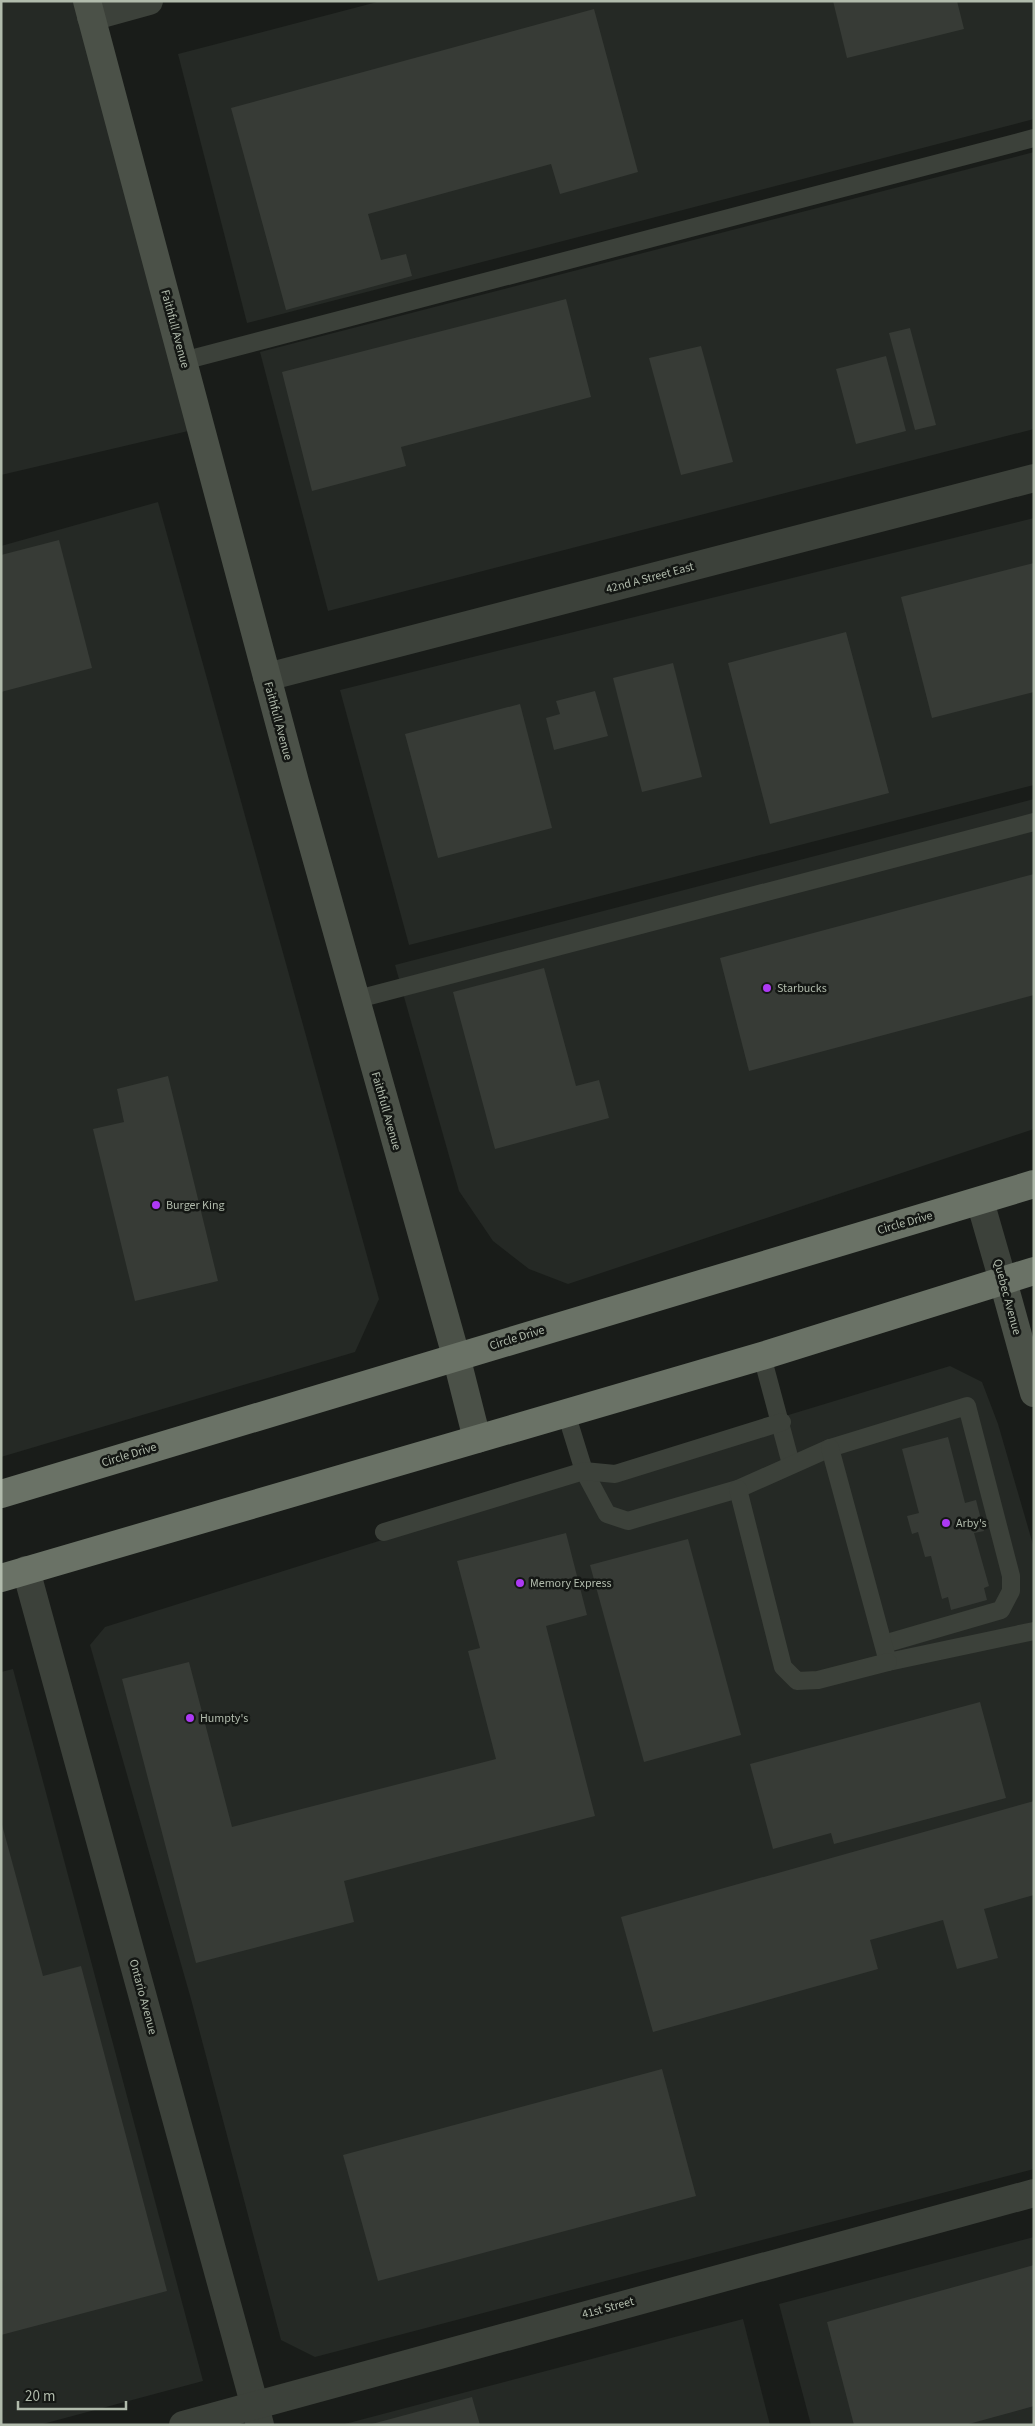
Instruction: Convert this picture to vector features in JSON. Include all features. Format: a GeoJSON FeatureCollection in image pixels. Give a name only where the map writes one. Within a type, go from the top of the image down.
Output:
{"type":"FeatureCollection","features":[{"type":"Feature","properties":{"kind":"highway","name":"Circle Drive"},"geometry":{"type":"LineString","coordinates":[[1,1494],[1034,1184]]}},
{"type":"Feature","properties":{"kind":"highway"},"geometry":{"type":"LineString","coordinates":[[14,1574],[762,1356],[1034,1271]]}},
{"type":"Feature","properties":{"kind":"street"},"geometry":{"type":"LineString","coordinates":[[89,9],[149,1]]}},
{"type":"Feature","properties":{"kind":"street","name":"Faithfull Avenue"},"geometry":{"type":"LineString","coordinates":[[89,9],[266,677],[354,1000],[456,1356],[477,1439]]}},
{"type":"Feature","properties":{"kind":"street","name":"42nd A Street East"},"geometry":{"type":"LineString","coordinates":[[266,677],[1034,478]]}},
{"type":"Feature","properties":{"kind":"street","name":"Quebec Avenue"},"geometry":{"type":"LineString","coordinates":[[980,1201],[1034,1393]]}},
{"type":"Feature","properties":{"kind":"street","name":"Ontario Avenue"},"geometry":{"type":"LineString","coordinates":[[14,1574],[257,2414]]}},
{"type":"Feature","properties":{"kind":"street","name":"41st Street"},"geometry":{"type":"LineString","coordinates":[[183,2425],[257,2414],[1034,2193]]}},
{"type":"Feature","properties":{"kind":"lane"},"geometry":{"type":"LineString","coordinates":[[183,360],[1034,138]]}},
{"type":"Feature","properties":{"kind":"lane"},"geometry":{"type":"LineString","coordinates":[[354,1000],[1034,822]]}},
{"type":"Feature","properties":{"kind":"lane"},"geometry":{"type":"LineString","coordinates":[[762,1356],[782,1422],[792,1464]]}},
{"type":"Feature","properties":{"kind":"lane"},"geometry":{"type":"LineString","coordinates":[[566,1413],[584,1471],[607,1514],[628,1521],[738,1489],[830,1448],[967,1406],[1011,1576],[1011,1591],[1001,1610],[884,1644]]}},
{"type":"Feature","properties":{"kind":"lane"},"geometry":{"type":"LineString","coordinates":[[384,1532],[584,1471],[615,1474],[782,1422]]}},
{"type":"Feature","properties":{"kind":"lane"},"geometry":{"type":"LineString","coordinates":[[830,1448],[888,1662]]}},
{"type":"Feature","properties":{"kind":"lane"},"geometry":{"type":"LineString","coordinates":[[738,1489],[783,1667],[797,1680],[818,1680],[888,1662],[1034,1632]]}},
{"type":"Feature","properties":{"kind":"shaded area"},"geometry":{"type":"Polygon","coordinates":[[[1,1],[149,1],[91,17],[201,428],[1,475],[1,1]]]}},
{"type":"Feature","properties":{"kind":"shaded area"},"geometry":{"type":"Polygon","coordinates":[[[381,1],[1034,1],[1034,119],[247,323],[178,54],[381,1]]]}},
{"type":"Feature","properties":{"kind":"shaded area"},"geometry":{"type":"Polygon","coordinates":[[[1034,152],[1034,429],[328,611],[260,352],[1034,152]]]}},
{"type":"Feature","properties":{"kind":"shaded area"},"geometry":{"type":"Polygon","coordinates":[[[158,502],[379,1299],[355,1352],[1,1457],[1,546],[158,502]]]}},
{"type":"Feature","properties":{"kind":"shaded area"},"geometry":{"type":"Polygon","coordinates":[[[1034,518],[1034,785],[409,945],[340,690],[1034,518]]]}},
{"type":"Feature","properties":{"kind":"shaded area"},"geometry":{"type":"Polygon","coordinates":[[[1034,799],[1034,1129],[568,1284],[529,1269],[493,1241],[459,1191],[395,965],[1034,799]]]}},
{"type":"Feature","properties":{"kind":"shaded area"},"geometry":{"type":"Polygon","coordinates":[[[950,1366],[982,1382],[998,1424],[1034,1548],[1034,2169],[315,2357],[281,2340],[191,1999],[90,1645],[105,1627],[557,1485],[950,1366]]]}},
{"type":"Feature","properties":{"kind":"shaded area"},"geometry":{"type":"Polygon","coordinates":[[[13,1669],[203,2381],[39,2425],[1,2425],[1,1672],[13,1669]]]}},
{"type":"Feature","properties":{"kind":"shaded area"},"geometry":{"type":"Polygon","coordinates":[[[1034,2237],[1034,2425],[811,2425],[779,2304],[1034,2237]]]}},
{"type":"Feature","properties":{"kind":"shaded area"},"geometry":{"type":"Polygon","coordinates":[[[743,2319],[770,2425],[341,2425],[743,2319]]]}},
{"type":"Feature","properties":{"kind":"building"},"geometry":{"type":"Polygon","coordinates":[[[833,1],[957,1],[964,29],[847,58],[833,1]]]}},
{"type":"Feature","properties":{"kind":"building"},"geometry":{"type":"Polygon","coordinates":[[[594,9],[638,172],[560,194],[551,164],[368,214],[381,260],[406,254],[412,276],[286,310],[231,108],[594,9]]]}},
{"type":"Feature","properties":{"kind":"building"},"geometry":{"type":"Polygon","coordinates":[[[566,299],[591,397],[401,447],[406,466],[312,491],[282,372],[566,299]]]}},
{"type":"Feature","properties":{"kind":"building"},"geometry":{"type":"Polygon","coordinates":[[[910,328],[936,425],[915,430],[889,333],[910,328]]]}},
{"type":"Feature","properties":{"kind":"building"},"geometry":{"type":"Polygon","coordinates":[[[701,346],[733,462],[681,475],[649,358],[701,346]]]}},
{"type":"Feature","properties":{"kind":"building"},"geometry":{"type":"Polygon","coordinates":[[[886,356],[906,431],[856,444],[836,369],[886,356]]]}},
{"type":"Feature","properties":{"kind":"building"},"geometry":{"type":"Polygon","coordinates":[[[59,540],[92,668],[1,692],[1,555],[59,540]]]}},
{"type":"Feature","properties":{"kind":"building"},"geometry":{"type":"Polygon","coordinates":[[[1034,563],[1034,692],[932,718],[901,597],[1034,563]]]}},
{"type":"Feature","properties":{"kind":"building"},"geometry":{"type":"Polygon","coordinates":[[[846,632],[889,793],[770,824],[728,663],[846,632]]]}},
{"type":"Feature","properties":{"kind":"building"},"geometry":{"type":"Polygon","coordinates":[[[673,663],[702,777],[642,792],[613,678],[673,663]]]}},
{"type":"Feature","properties":{"kind":"building"},"geometry":{"type":"Polygon","coordinates":[[[595,691],[608,736],[554,750],[546,718],[560,714],[556,701],[595,691]]]}},
{"type":"Feature","properties":{"kind":"building"},"geometry":{"type":"Polygon","coordinates":[[[520,704],[552,828],[438,858],[405,734],[520,704]]]}},
{"type":"Feature","properties":{"kind":"building"},"geometry":{"type":"Polygon","coordinates":[[[1034,874],[1034,995],[749,1071],[720,958],[1034,874]]]}},
{"type":"Feature","properties":{"kind":"building"},"geometry":{"type":"Polygon","coordinates":[[[544,968],[576,1086],[599,1080],[609,1118],[495,1149],[453,992],[544,968]]]}},
{"type":"Feature","properties":{"kind":"building","name":"Burger King"},"geometry":{"type":"Polygon","coordinates":[[[168,1076],[218,1281],[135,1301],[93,1129],[124,1122],[117,1089],[168,1076]]]}},
{"type":"Feature","properties":{"kind":"building","name":"Arby's"},"geometry":{"type":"Polygon","coordinates":[[[948,1437],[965,1503],[976,1500],[984,1531],[974,1533],[989,1586],[984,1588],[987,1600],[951,1610],[948,1597],[942,1599],[931,1556],[925,1557],[918,1532],[912,1534],[907,1516],[919,1513],[902,1449],[948,1437]]]}},
{"type":"Feature","properties":{"kind":"building"},"geometry":{"type":"Polygon","coordinates":[[[566,1533],[587,1615],[546,1626],[595,1816],[344,1881],[354,1922],[196,1963],[122,1679],[189,1662],[232,1827],[496,1759],[468,1651],[480,1648],[457,1561],[566,1533]]]}},
{"type":"Feature","properties":{"kind":"building"},"geometry":{"type":"Polygon","coordinates":[[[688,1539],[741,1735],[644,1762],[590,1565],[688,1539]]]}},
{"type":"Feature","properties":{"kind":"building"},"geometry":{"type":"Polygon","coordinates":[[[980,1702],[1006,1798],[834,1844],[831,1833],[773,1849],[750,1764],[980,1702]]]}},
{"type":"Feature","properties":{"kind":"building"},"geometry":{"type":"Polygon","coordinates":[[[1034,1801],[1034,1895],[984,1909],[998,1958],[957,1969],[943,1920],[870,1940],[878,1969],[653,2032],[621,1917],[1034,1801]]]}},
{"type":"Feature","properties":{"kind":"building"},"geometry":{"type":"Polygon","coordinates":[[[1,1821],[43,1976],[81,1966],[167,2291],[1,2335],[1,1821]]]}},
{"type":"Feature","properties":{"kind":"building"},"geometry":{"type":"Polygon","coordinates":[[[662,2069],[696,2196],[378,2281],[343,2155],[662,2069]]]}},
{"type":"Feature","properties":{"kind":"building"},"geometry":{"type":"Polygon","coordinates":[[[1034,2265],[1034,2406],[965,2425],[854,2425],[827,2322],[1034,2265]]]}},
{"type":"Feature","properties":{"kind":"building"},"geometry":{"type":"Polygon","coordinates":[[[472,2397],[480,2425],[372,2425],[372,2424],[472,2397]]]}},
{"type":"Feature","properties":{"kind":"place","name":"Starbucks"},"geometry":{"type":"Point","coordinates":[767,988]}},
{"type":"Feature","properties":{"kind":"place","name":"Burger King"},"geometry":{"type":"Point","coordinates":[156,1205]}},
{"type":"Feature","properties":{"kind":"place","name":"Arby's"},"geometry":{"type":"Point","coordinates":[946,1523]}},
{"type":"Feature","properties":{"kind":"place","name":"Memory Express"},"geometry":{"type":"Point","coordinates":[520,1583]}},
{"type":"Feature","properties":{"kind":"place","name":"Humpty's"},"geometry":{"type":"Point","coordinates":[190,1718]}}]}
